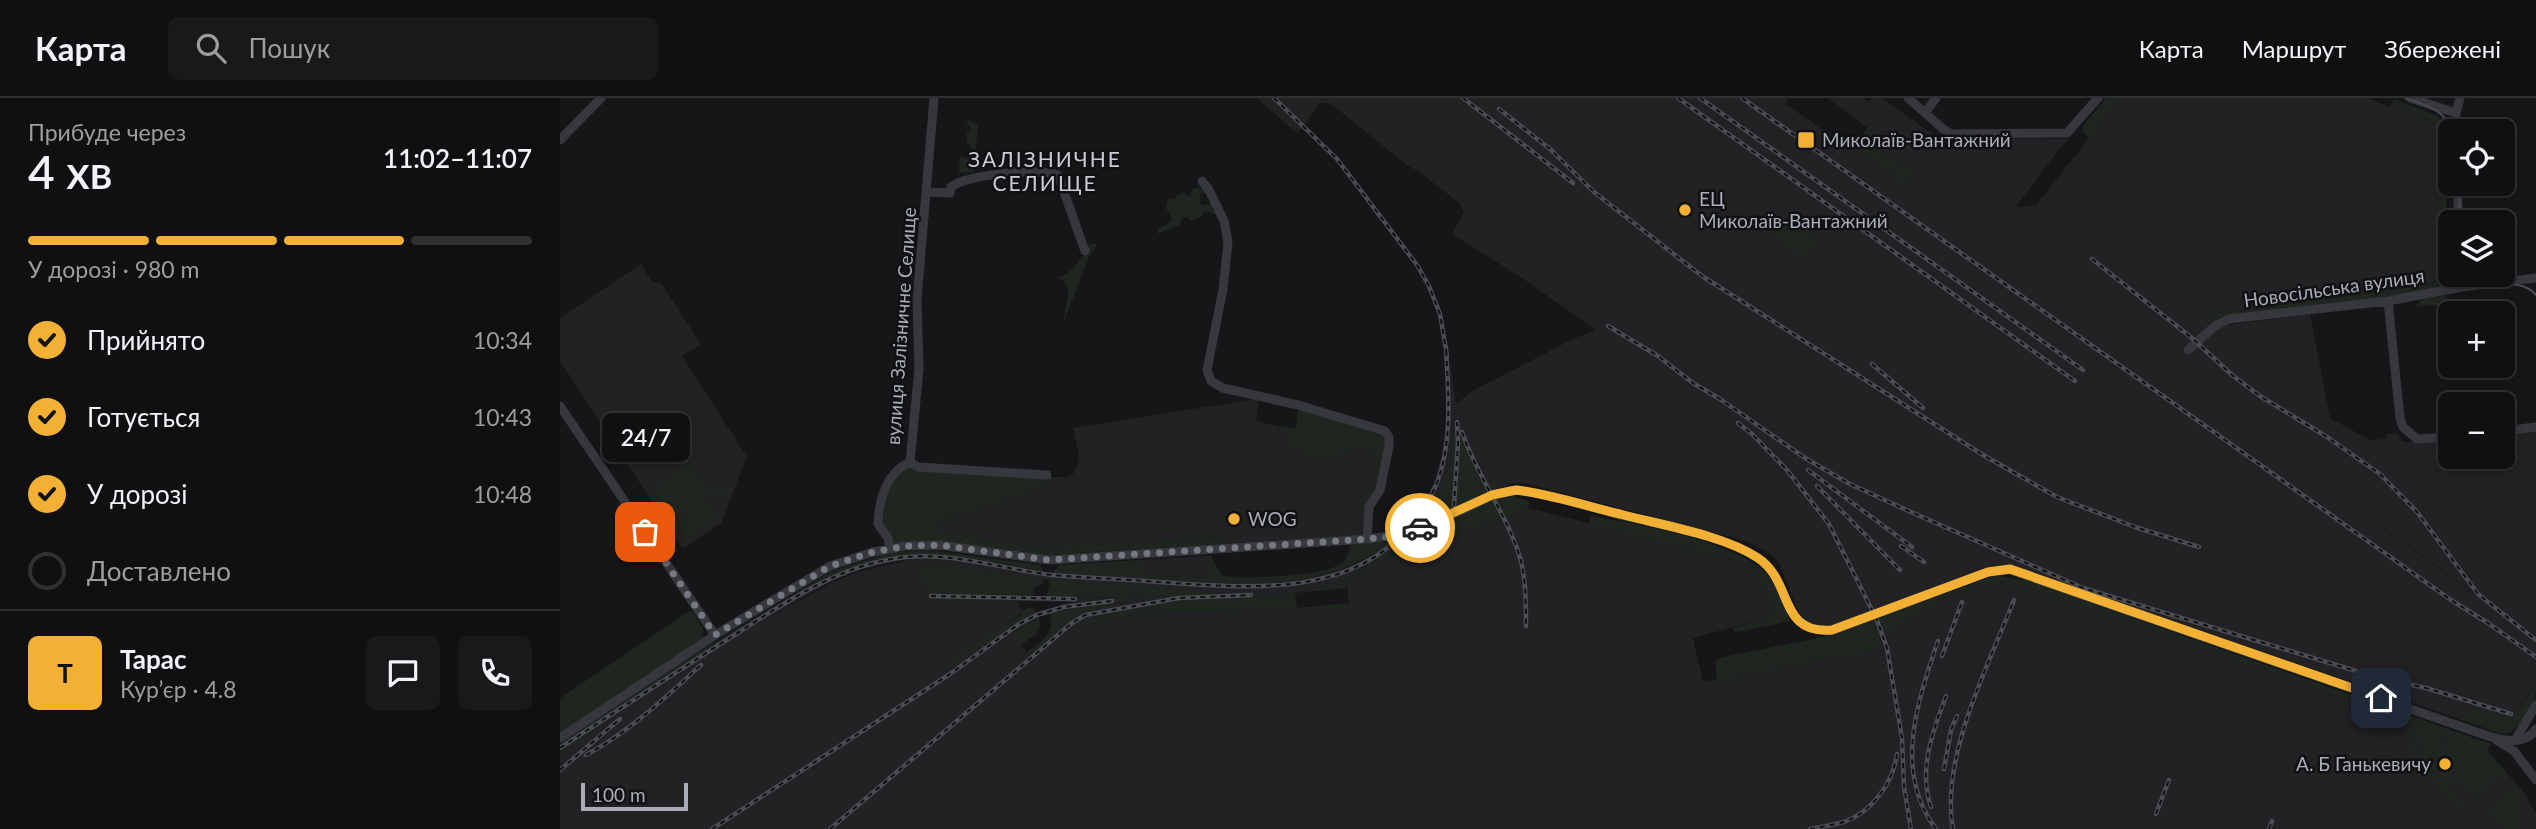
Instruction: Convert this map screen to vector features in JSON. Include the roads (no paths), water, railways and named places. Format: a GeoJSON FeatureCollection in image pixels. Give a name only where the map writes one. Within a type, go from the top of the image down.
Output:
{"type":"FeatureCollection","features":[{"type":"Feature","properties":{"kind":"street"},"geometry":{"type":"LineString","coordinates":[[560,140],[601,98]]}},
{"type":"Feature","properties":{"kind":"street","name":"вулиця Залізничне Селище"},"geometry":{"type":"LineString","coordinates":[[890,549],[888,538],[878,524],[884,488],[890,477],[910,463],[919,369],[917,300],[934,98]]}},
{"type":"Feature","properties":{"kind":"street"},"geometry":{"type":"LineString","coordinates":[[1908,98],[1951,134],[2067,134],[2098,98]]}},
{"type":"Feature","properties":{"kind":"street"},"geometry":{"type":"LineString","coordinates":[[1925,113],[1936,98]]}},
{"type":"Feature","properties":{"kind":"street"},"geometry":{"type":"LineString","coordinates":[[2410,98],[2456,113]]}},
{"type":"Feature","properties":{"kind":"street"},"geometry":{"type":"LineString","coordinates":[[2456,119],[2460,98]]}},
{"type":"Feature","properties":{"kind":"street","name":"вулиця Залізничне Селище"},"geometry":{"type":"LineString","coordinates":[[927,192],[950,193],[951,187],[958,182],[970,179],[1042,172],[1058,175],[1085,251]]}},
{"type":"Feature","properties":{"kind":"street"},"geometry":{"type":"LineString","coordinates":[[1202,181],[1224,221],[1228,242],[1208,375],[1211,381],[1223,388],[1298,405],[1380,427],[1385,431],[1389,437],[1389,446],[1380,490],[1369,507],[1367,539]]}},
{"type":"Feature","properties":{"kind":"street","name":"Новосільська вулиця"},"geometry":{"type":"LineString","coordinates":[[2515,280],[2536,278]]}},
{"type":"Feature","properties":{"kind":"street","name":"Новосільська вулиця"},"geometry":{"type":"LineString","coordinates":[[2188,351],[2228,319],[2388,301],[2457,287]]}},
{"type":"Feature","properties":{"kind":"street"},"geometry":{"type":"LineString","coordinates":[[2388,301],[2403,427],[2417,439],[2438,438]]}},
{"type":"Feature","properties":{"kind":"street"},"geometry":{"type":"LineString","coordinates":[[560,406],[715,635]]}},
{"type":"Feature","properties":{"kind":"street"},"geometry":{"type":"LineString","coordinates":[[2515,429],[2536,427]]}},
{"type":"Feature","properties":{"kind":"street","name":"вулиця Залізничне Селище"},"geometry":{"type":"LineString","coordinates":[[910,463],[918,467],[1047,475]]}},
{"type":"Feature","properties":{"kind":"street"},"geometry":{"type":"LineString","coordinates":[[560,738],[715,635],[830,566],[873,552],[905,546],[939,545],[1049,560],[1367,539],[1416,530],[1507,490],[1529,491],[1703,535],[1757,557],[1777,576],[1794,617],[1800,624],[1815,630],[1832,630],[1988,572],[2010,569],[2491,737],[2514,751],[2536,780]]}},
{"type":"Feature","properties":{"kind":"street"},"geometry":{"type":"LineString","coordinates":[[2515,740],[2536,705]]}},
{"type":"Feature","properties":{"kind":"street"},"geometry":{"type":"LineString","coordinates":[[2491,737],[2523,741],[2536,729]]}},
{"type":"Feature","properties":{"kind":"tram line"},"geometry":{"type":"LineString","coordinates":[[2405,98],[2427,106],[2446,119]]}},
{"type":"Feature","properties":{"kind":"tram line"},"geometry":{"type":"LineString","coordinates":[[2459,196],[2460,210]]}},
{"type":"Feature","properties":{"kind":"tram line"},"geometry":{"type":"LineString","coordinates":[[2515,285],[2529,289],[2536,295]]}},
{"type":"Feature","properties":{"kind":"railway"},"geometry":{"type":"LineString","coordinates":[[1274,98],[1337,159],[1417,265],[1440,314],[1447,356]]}},
{"type":"Feature","properties":{"kind":"railway"},"geometry":{"type":"LineString","coordinates":[[1463,98],[1573,183]]}},
{"type":"Feature","properties":{"kind":"railway"},"geometry":{"type":"LineString","coordinates":[[1678,98],[2075,381]]}},
{"type":"Feature","properties":{"kind":"railway"},"geometry":{"type":"LineString","coordinates":[[1700,98],[2083,370]]}},
{"type":"Feature","properties":{"kind":"railway"},"geometry":{"type":"LineString","coordinates":[[1742,98],[2451,600],[2536,657]]}},
{"type":"Feature","properties":{"kind":"railway"},"geometry":{"type":"LineString","coordinates":[[1499,109],[1550,149],[1594,192],[1702,276],[1983,455],[2057,497],[2135,527],[2199,547]]}},
{"type":"Feature","properties":{"kind":"railway"},"geometry":{"type":"LineString","coordinates":[[2092,259],[2260,396],[2327,437],[2380,474],[2417,512],[2478,594],[2536,640]]}},
{"type":"Feature","properties":{"kind":"railway"},"geometry":{"type":"LineString","coordinates":[[1608,326],[1658,356],[1693,383],[1805,458],[1848,483],[2083,588],[2379,678],[2426,688],[2511,714]]}},
{"type":"Feature","properties":{"kind":"railway"},"geometry":{"type":"LineString","coordinates":[[560,748],[786,602],[827,580],[870,564],[892,559],[932,556],[1052,575],[1224,586],[1292,584],[1325,578],[1356,567],[1384,551],[1409,527],[1435,486],[1443,464],[1448,431],[1446,347]]}},
{"type":"Feature","properties":{"kind":"railway"},"geometry":{"type":"LineString","coordinates":[[1872,364],[1923,408]]}},
{"type":"Feature","properties":{"kind":"railway"},"geometry":{"type":"LineString","coordinates":[[1454,506],[1457,422]]}},
{"type":"Feature","properties":{"kind":"railway"},"geometry":{"type":"LineString","coordinates":[[1738,423],[1787,470],[1829,524],[1877,620],[1887,648],[1902,738],[1904,787],[1911,829]]}},
{"type":"Feature","properties":{"kind":"railway"},"geometry":{"type":"LineString","coordinates":[[1462,432],[1521,561],[1525,585],[1526,626]]}},
{"type":"Feature","properties":{"kind":"railway"},"geometry":{"type":"LineString","coordinates":[[1808,470],[1912,547]]}},
{"type":"Feature","properties":{"kind":"railway"},"geometry":{"type":"LineString","coordinates":[[1817,486],[1900,570]]}},
{"type":"Feature","properties":{"kind":"railway"},"geometry":{"type":"LineString","coordinates":[[1901,546],[1924,562]]}},
{"type":"Feature","properties":{"kind":"railway"},"geometry":{"type":"LineString","coordinates":[[830,829],[1072,623],[1085,615],[1179,598],[1251,595]]}},
{"type":"Feature","properties":{"kind":"railway"},"geometry":{"type":"LineString","coordinates":[[931,596],[1075,599]]}},
{"type":"Feature","properties":{"kind":"railway"},"geometry":{"type":"LineString","coordinates":[[1953,829],[1953,772],[1960,743],[1980,683],[2014,600]]}},
{"type":"Feature","properties":{"kind":"railway"},"geometry":{"type":"LineString","coordinates":[[712,829],[950,674],[1019,624],[1064,607],[1112,601]]}},
{"type":"Feature","properties":{"kind":"railway"},"geometry":{"type":"LineString","coordinates":[[1942,656],[1962,602]]}},
{"type":"Feature","properties":{"kind":"railway"},"geometry":{"type":"LineString","coordinates":[[1936,829],[1923,807],[1915,784],[1912,761],[1917,713],[1938,641]]}},
{"type":"Feature","properties":{"kind":"railway"},"geometry":{"type":"LineString","coordinates":[[586,755],[632,725],[701,665]]}},
{"type":"Feature","properties":{"kind":"railway"},"geometry":{"type":"LineString","coordinates":[[1931,807],[1927,793],[1927,764],[1932,736],[1946,696]]}},
{"type":"Feature","properties":{"kind":"railway"},"geometry":{"type":"LineString","coordinates":[[1944,769],[1951,730],[1957,716]]}},
{"type":"Feature","properties":{"kind":"railway"},"geometry":{"type":"LineString","coordinates":[[560,770],[620,719]]}},
{"type":"Feature","properties":{"kind":"railway"},"geometry":{"type":"LineString","coordinates":[[1810,829],[1844,822],[1864,811],[1886,786],[1897,754]]}},
{"type":"Feature","properties":{"kind":"railway"},"geometry":{"type":"LineString","coordinates":[[2156,814],[2169,780]]}},
{"type":"Feature","properties":{"kind":"railway"},"geometry":{"type":"LineString","coordinates":[[2269,829],[2272,821]]}},
{"type":"Feature","properties":{"kind":"place","name":"Миколаїв-Вантажний"},"geometry":{"type":"Point","coordinates":[1806,140]}},
{"type":"Feature","properties":{"kind":"place","name":"ЕЦ Миколаїв-Вантажний"},"geometry":{"type":"Point","coordinates":[1685,210]}},
{"type":"Feature","properties":{"kind":"place","name":"WOG"},"geometry":{"type":"Point","coordinates":[1234,519]}},
{"type":"Feature","properties":{"kind":"place","name":"24/7"},"geometry":{"type":"Point","coordinates":[645,532]}},
{"type":"Feature","properties":{"kind":"place","name":"А. Б Ганькевичу"},"geometry":{"type":"Point","coordinates":[2445,764]}},
{"type":"Feature","properties":{"kind":"district","name":"ЗАЛІЗНИЧНЕ СЕЛИЩЕ"},"geometry":{"type":"Point","coordinates":[1045,172]}}]}
